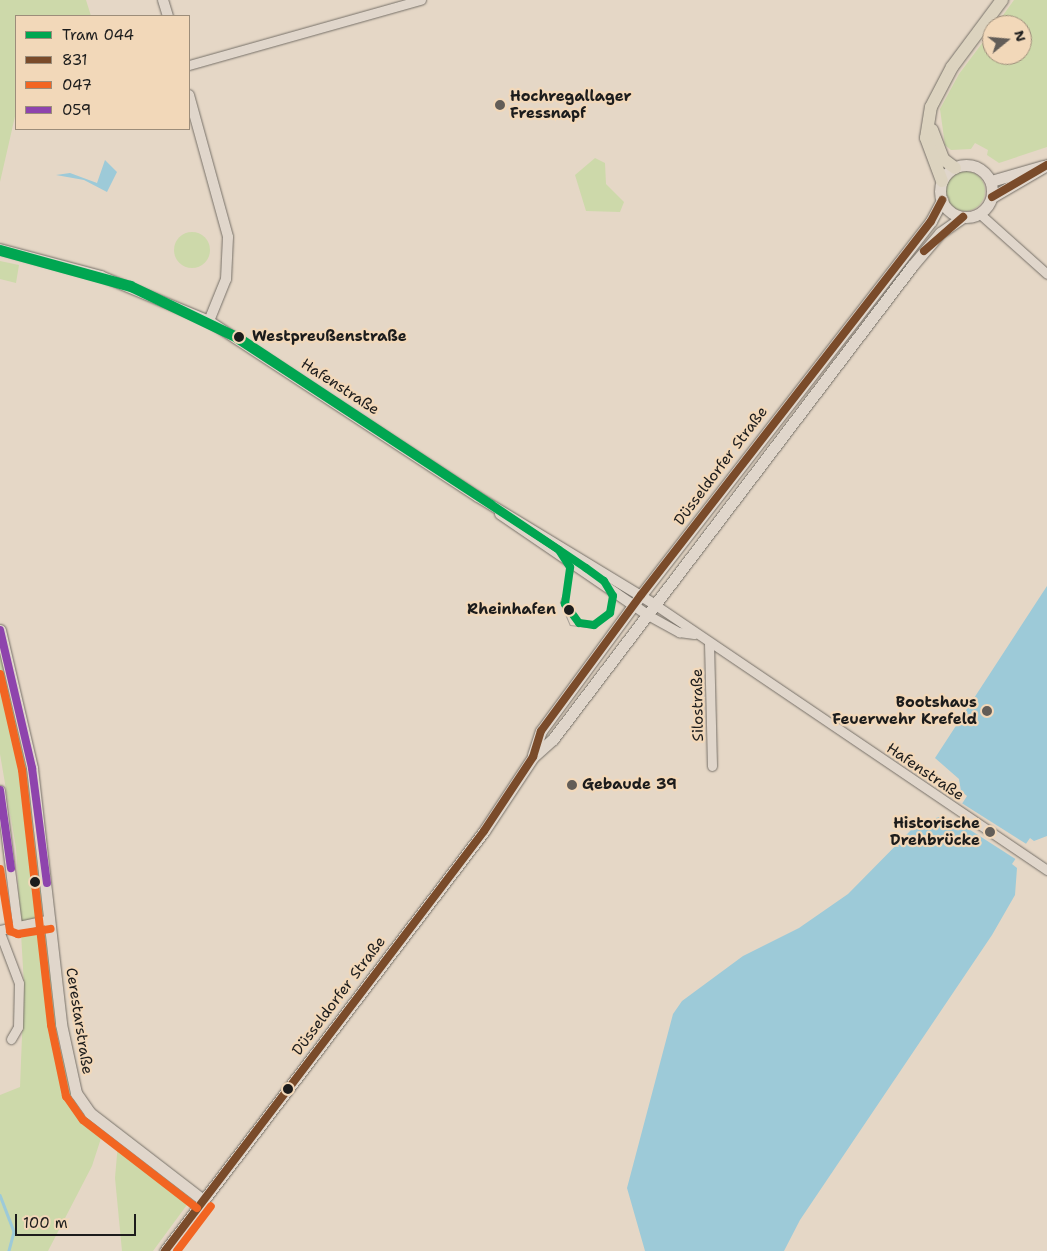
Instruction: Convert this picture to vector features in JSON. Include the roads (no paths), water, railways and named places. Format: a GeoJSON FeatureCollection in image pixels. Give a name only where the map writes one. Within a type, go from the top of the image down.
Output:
{"type":"FeatureCollection","features":[{"type":"Feature","properties":{"kind":"main road"},"geometry":{"type":"LineString","coordinates":[[1002,0],[941,85],[929,123],[926,138],[942,181],[942,200],[950,212],[963,217],[980,214],[992,197],[1047,165]]}},
{"type":"Feature","properties":{"kind":"main road"},"geometry":{"type":"LineString","coordinates":[[929,123],[943,159],[955,168]]}},
{"type":"Feature","properties":{"kind":"main road"},"geometry":{"type":"LineString","coordinates":[[991,181],[1047,165]]}},
{"type":"Feature","properties":{"kind":"main road"},"geometry":{"type":"LineString","coordinates":[[942,181],[955,168],[974,166],[991,181],[992,197]]}},
{"type":"Feature","properties":{"kind":"main road","name":"Düsseldorfer Straße"},"geometry":{"type":"LineString","coordinates":[[533,757],[541,732],[633,606],[931,221],[942,200]]}},
{"type":"Feature","properties":{"kind":"main road","name":"Düsseldorfer Straße"},"geometry":{"type":"LineString","coordinates":[[165,1251],[484,830],[533,757],[553,739],[912,266],[940,233],[963,217]]}},
{"type":"Feature","properties":{"kind":"main road","name":"Cerestarstraße"},"geometry":{"type":"LineString","coordinates":[[0,630],[32,768],[66,1054],[81,1102],[203,1200]]}},
{"type":"Feature","properties":{"kind":"street"},"geometry":{"type":"LineString","coordinates":[[163,0],[168,15]]}},
{"type":"Feature","properties":{"kind":"street"},"geometry":{"type":"LineString","coordinates":[[190,65],[421,0]]}},
{"type":"Feature","properties":{"kind":"street"},"geometry":{"type":"LineString","coordinates":[[190,99],[228,238],[226,279],[209,321]]}},
{"type":"Feature","properties":{"kind":"street"},"geometry":{"type":"LineString","coordinates":[[980,214],[1047,274]]}},
{"type":"Feature","properties":{"kind":"street","name":"Hafenstraße"},"geometry":{"type":"LineString","coordinates":[[0,250],[109,278],[209,321],[478,496],[654,604],[694,634],[938,799],[1044,867]]}},
{"type":"Feature","properties":{"kind":"street","name":"Hafenstraße"},"geometry":{"type":"LineString","coordinates":[[478,496],[537,542],[633,606],[679,632],[694,634]]}},
{"type":"Feature","properties":{"kind":"street","name":"Silostraße"},"geometry":{"type":"LineString","coordinates":[[709,644],[712,766]]}},
{"type":"Feature","properties":{"kind":"street"},"geometry":{"type":"LineString","coordinates":[[0,790],[17,924]]}},
{"type":"Feature","properties":{"kind":"street"},"geometry":{"type":"LineString","coordinates":[[11,1039],[18,1027],[19,983],[0,932],[17,924],[50,919]]}},
{"type":"Feature","properties":{"kind":"water"},"geometry":{"type":"Polygon","coordinates":[[[105,160],[117,172],[107,192],[84,180],[56,175],[70,173],[97,183],[105,160]]]}},
{"type":"Feature","properties":{"kind":"water"},"geometry":{"type":"Polygon","coordinates":[[[1047,586],[1047,836],[1034,841],[1030,838],[1012,864],[1017,868],[1015,895],[992,935],[800,1220],[784,1251],[645,1251],[627,1188],[673,1014],[682,1001],[743,956],[799,928],[848,894],[918,823],[943,816],[951,821],[967,796],[961,791],[959,779],[935,758],[1047,586]]]}},
{"type":"Feature","properties":{"kind":"waterway"},"geometry":{"type":"LineString","coordinates":[[0,1195],[14,1232],[9,1251]]}},
{"type":"Feature","properties":{"kind":"tram line","name":"044"},"geometry":{"type":"LineString","coordinates":[[0,249],[131,285],[239,337],[491,504],[586,568],[604,581],[613,596],[610,613],[594,625],[579,623],[565,604],[570,567],[559,550],[237,339],[131,288],[0,252]]}},
{"type":"Feature","properties":{"kind":"tram line"},"geometry":{"type":"LineString","coordinates":[[569,577],[560,602],[570,625],[595,628],[610,613]]}},
{"type":"Feature","properties":{"kind":"place","name":"Hochregallager Fressnapf"},"geometry":{"type":"Point","coordinates":[500,105]}},
{"type":"Feature","properties":{"kind":"place","name":"Westpreußenstraße"},"geometry":{"type":"Point","coordinates":[239,337]}},
{"type":"Feature","properties":{"kind":"place","name":"Rheinhafen"},"geometry":{"type":"Point","coordinates":[569,610]}},
{"type":"Feature","properties":{"kind":"place","name":"Bootshaus Feuerwehr Krefeld"},"geometry":{"type":"Point","coordinates":[987,711]}},
{"type":"Feature","properties":{"kind":"place","name":"Gebaude 39"},"geometry":{"type":"Point","coordinates":[572,785]}},
{"type":"Feature","properties":{"kind":"place","name":"Historische Drehbrücke"},"geometry":{"type":"Point","coordinates":[990,832]}}]}
